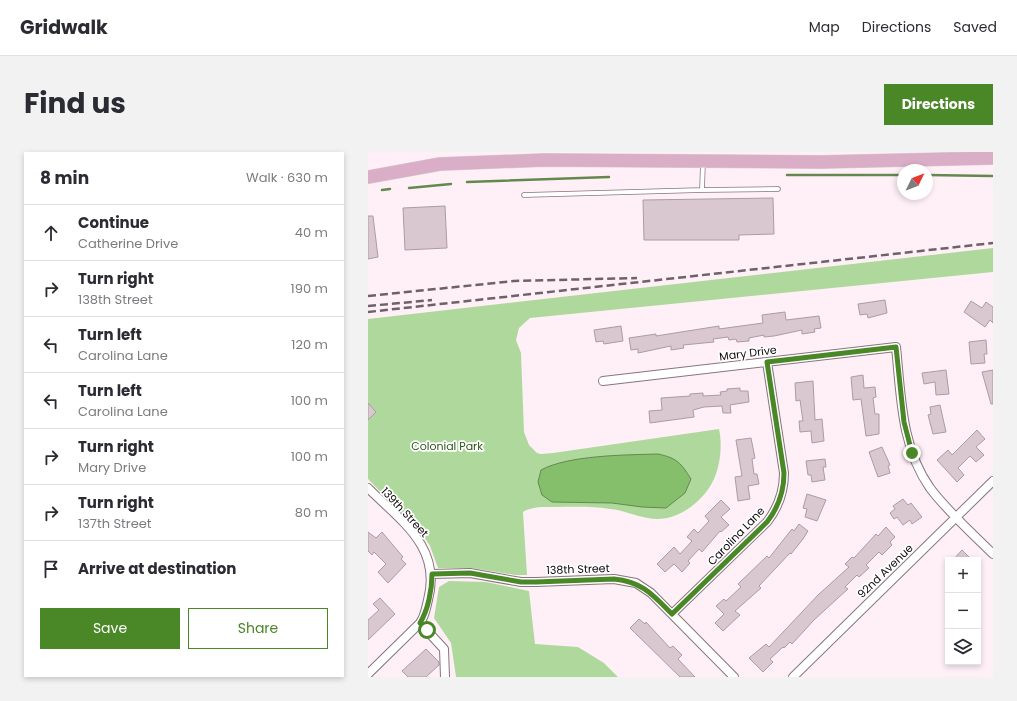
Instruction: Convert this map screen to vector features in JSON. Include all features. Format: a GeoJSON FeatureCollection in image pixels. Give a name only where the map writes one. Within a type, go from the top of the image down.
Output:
{"type":"FeatureCollection","features":[{"type":"Feature","properties":{"kind":"main road"},"geometry":{"type":"LineString","coordinates":[[368,177],[448,164],[544,160],[820,162],[993,158]]}},
{"type":"Feature","properties":{"kind":"street","name":"Mary Drive"},"geometry":{"type":"LineString","coordinates":[[603,381],[896,347],[904,422],[912,453],[920,472],[930,487],[957,517]]}},
{"type":"Feature","properties":{"kind":"street","name":"Carolina Lane"},"geometry":{"type":"LineString","coordinates":[[672,614],[767,522],[777,508],[781,498],[784,473],[767,362]]}},
{"type":"Feature","properties":{"kind":"street","name":"92nd Avenue"},"geometry":{"type":"LineString","coordinates":[[793,677],[993,481]]}},
{"type":"Feature","properties":{"kind":"street","name":"139th Street"},"geometry":{"type":"LineString","coordinates":[[369,492],[410,529],[422,544],[429,561],[432,574]]}},
{"type":"Feature","properties":{"kind":"street"},"geometry":{"type":"LineString","coordinates":[[957,517],[993,554]]}},
{"type":"Feature","properties":{"kind":"street","name":"138th Street"},"geometry":{"type":"LineString","coordinates":[[432,574],[470,573],[521,582],[614,579],[626,580],[646,588],[734,677]]}},
{"type":"Feature","properties":{"kind":"street"},"geometry":{"type":"LineString","coordinates":[[368,674],[424,618],[432,586],[432,574]]}},
{"type":"Feature","properties":{"kind":"street"},"geometry":{"type":"LineString","coordinates":[[420,623],[444,649],[445,677]]}},
{"type":"Feature","properties":{"kind":"lane"},"geometry":{"type":"LineString","coordinates":[[702,190],[703,160]]}},
{"type":"Feature","properties":{"kind":"lane"},"geometry":{"type":"LineString","coordinates":[[524,195],[778,189]]}},
{"type":"Feature","properties":{"kind":"green space","name":"Colonial Park"},"geometry":{"type":"Polygon","coordinates":[[[993,248],[993,272],[530,318],[519,328],[516,340],[521,353],[524,432],[529,445],[537,453],[553,453],[719,429],[721,444],[720,459],[713,482],[698,501],[691,507],[675,516],[657,519],[596,507],[538,507],[523,512],[527,575],[515,575],[472,568],[438,568],[430,546],[423,535],[368,479],[368,319],[993,248]]]}},
{"type":"Feature","properties":{"kind":"green space"},"geometry":{"type":"Polygon","coordinates":[[[449,581],[486,582],[529,591],[535,644],[578,647],[604,663],[618,677],[456,677],[451,643],[434,618],[439,587],[449,581]]]}},
{"type":"Feature","properties":{"kind":"shaded area"},"geometry":{"type":"Polygon","coordinates":[[[658,454],[670,457],[678,462],[691,479],[685,493],[666,508],[642,507],[612,503],[552,502],[542,495],[538,482],[541,470],[566,461],[598,457],[658,454]]]}},
{"type":"Feature","properties":{"kind":"building"},"geometry":{"type":"Polygon","coordinates":[[[773,198],[774,234],[739,235],[739,240],[644,240],[643,200],[773,198]]]}},
{"type":"Feature","properties":{"kind":"building"},"geometry":{"type":"Polygon","coordinates":[[[445,206],[447,248],[405,250],[403,208],[445,206]]]}},
{"type":"Feature","properties":{"kind":"building"},"geometry":{"type":"Polygon","coordinates":[[[368,216],[373,216],[378,257],[368,259],[368,216]]]}},
{"type":"Feature","properties":{"kind":"building"},"geometry":{"type":"Polygon","coordinates":[[[885,300],[887,313],[868,318],[867,314],[860,315],[858,304],[885,300]]]}},
{"type":"Feature","properties":{"kind":"building"},"geometry":{"type":"Polygon","coordinates":[[[971,301],[982,308],[986,302],[993,307],[993,323],[990,320],[985,327],[964,312],[971,301]]]}},
{"type":"Feature","properties":{"kind":"building"},"geometry":{"type":"Polygon","coordinates":[[[785,312],[786,320],[819,316],[821,328],[814,329],[815,332],[802,334],[802,330],[774,336],[764,337],[764,335],[749,338],[749,341],[737,342],[736,339],[729,340],[728,337],[713,339],[714,342],[683,345],[684,348],[671,350],[671,346],[638,353],[638,349],[631,350],[629,338],[656,334],[656,336],[719,326],[719,329],[763,323],[762,315],[785,312]]]}},
{"type":"Feature","properties":{"kind":"building"},"geometry":{"type":"Polygon","coordinates":[[[621,326],[623,341],[604,344],[603,341],[596,342],[594,330],[621,326]]]}},
{"type":"Feature","properties":{"kind":"building"},"geometry":{"type":"Polygon","coordinates":[[[986,340],[987,354],[984,354],[985,363],[971,364],[969,342],[986,340]]]}},
{"type":"Feature","properties":{"kind":"building"},"geometry":{"type":"Polygon","coordinates":[[[946,370],[949,394],[936,395],[935,382],[924,384],[922,373],[946,370]]]}},
{"type":"Feature","properties":{"kind":"building"},"geometry":{"type":"Polygon","coordinates":[[[993,370],[993,404],[991,404],[982,372],[993,370]]]}},
{"type":"Feature","properties":{"kind":"building"},"geometry":{"type":"Polygon","coordinates":[[[863,375],[864,388],[875,387],[876,397],[873,398],[875,414],[879,414],[879,434],[866,436],[861,399],[853,400],[851,377],[863,375]]]}},
{"type":"Feature","properties":{"kind":"building"},"geometry":{"type":"Polygon","coordinates":[[[813,381],[815,420],[822,419],[824,441],[812,443],[811,431],[800,432],[799,421],[803,421],[800,400],[796,401],[795,383],[813,381]]]}},
{"type":"Feature","properties":{"kind":"building"},"geometry":{"type":"Polygon","coordinates":[[[740,388],[740,391],[748,391],[749,402],[730,405],[731,413],[723,413],[722,406],[704,407],[693,410],[694,417],[650,423],[649,411],[662,410],[661,398],[690,396],[690,394],[703,393],[703,396],[721,395],[720,392],[727,391],[727,389],[740,388]]]}},
{"type":"Feature","properties":{"kind":"building"},"geometry":{"type":"Polygon","coordinates":[[[368,403],[376,412],[368,420],[368,403]]]}},
{"type":"Feature","properties":{"kind":"building"},"geometry":{"type":"Polygon","coordinates":[[[940,405],[946,432],[933,434],[928,415],[931,414],[930,407],[940,405]]]}},
{"type":"Feature","properties":{"kind":"building"},"geometry":{"type":"Polygon","coordinates":[[[977,430],[985,439],[976,447],[984,455],[976,462],[970,456],[958,468],[964,475],[957,482],[937,460],[948,450],[952,455],[977,430]]]}},
{"type":"Feature","properties":{"kind":"building"},"geometry":{"type":"Polygon","coordinates":[[[751,438],[755,458],[752,459],[754,474],[757,474],[759,484],[748,486],[750,499],[738,501],[735,477],[742,476],[736,440],[751,438]]]}},
{"type":"Feature","properties":{"kind":"building"},"geometry":{"type":"Polygon","coordinates":[[[882,447],[890,465],[888,466],[890,473],[878,477],[869,452],[882,447]]]}},
{"type":"Feature","properties":{"kind":"building"},"geometry":{"type":"Polygon","coordinates":[[[825,459],[826,467],[823,467],[825,480],[812,482],[811,475],[808,475],[806,461],[825,459]]]}},
{"type":"Feature","properties":{"kind":"building"},"geometry":{"type":"Polygon","coordinates":[[[807,494],[826,500],[817,521],[805,517],[807,509],[803,508],[807,494]]]}},
{"type":"Feature","properties":{"kind":"building"},"geometry":{"type":"Polygon","coordinates":[[[903,499],[908,505],[911,503],[922,517],[912,524],[910,520],[903,525],[897,517],[894,519],[890,513],[895,509],[893,506],[903,499]]]}},
{"type":"Feature","properties":{"kind":"building"},"geometry":{"type":"Polygon","coordinates":[[[721,500],[730,509],[721,517],[729,525],[721,532],[720,531],[702,552],[699,549],[688,561],[690,563],[682,572],[674,564],[665,572],[657,564],[674,547],[680,554],[692,541],[687,537],[694,529],[698,533],[709,521],[705,516],[721,500]]]}},
{"type":"Feature","properties":{"kind":"building"},"geometry":{"type":"Polygon","coordinates":[[[799,524],[808,531],[803,539],[791,554],[790,553],[759,586],[761,588],[735,611],[740,615],[723,631],[715,623],[724,614],[716,606],[724,599],[726,601],[741,587],[738,584],[767,556],[769,558],[792,529],[794,531],[799,524]]]}},
{"type":"Feature","properties":{"kind":"building"},"geometry":{"type":"Polygon","coordinates":[[[886,527],[895,537],[890,542],[892,545],[882,555],[879,552],[866,565],[869,568],[859,577],[857,575],[845,587],[848,589],[814,620],[792,644],[790,642],[770,659],[773,662],[763,672],[749,658],[766,644],[769,647],[818,595],[849,567],[845,564],[852,557],[854,558],[876,534],[878,536],[886,527]]]}},
{"type":"Feature","properties":{"kind":"building"},"geometry":{"type":"Polygon","coordinates":[[[368,532],[376,538],[382,532],[403,557],[401,559],[406,564],[388,583],[378,572],[386,564],[374,552],[372,555],[368,551],[368,532]]]}},
{"type":"Feature","properties":{"kind":"building"},"geometry":{"type":"Polygon","coordinates":[[[962,550],[969,557],[956,557],[962,550]]]}},
{"type":"Feature","properties":{"kind":"building"},"geometry":{"type":"Polygon","coordinates":[[[380,598],[395,614],[368,640],[368,620],[379,610],[373,604],[380,598]]]}},
{"type":"Feature","properties":{"kind":"building"},"geometry":{"type":"Polygon","coordinates":[[[639,619],[645,624],[646,622],[670,648],[673,646],[682,655],[678,659],[695,677],[680,677],[630,628],[639,619]]]}},
{"type":"Feature","properties":{"kind":"building"},"geometry":{"type":"Polygon","coordinates":[[[426,649],[439,662],[439,665],[426,677],[408,677],[402,671],[426,649]]]}},
{"type":"Feature","properties":{"kind":"waterway"},"geometry":{"type":"LineString","coordinates":[[787,175],[897,175]]}},
{"type":"Feature","properties":{"kind":"waterway"},"geometry":{"type":"LineString","coordinates":[[933,175],[993,176]]}},
{"type":"Feature","properties":{"kind":"waterway"},"geometry":{"type":"LineString","coordinates":[[467,182],[609,177]]}},
{"type":"Feature","properties":{"kind":"waterway"},"geometry":{"type":"LineString","coordinates":[[409,188],[451,184]]}},
{"type":"Feature","properties":{"kind":"waterway"},"geometry":{"type":"LineString","coordinates":[[382,190],[390,189]]}},
{"type":"Feature","properties":{"kind":"railway"},"geometry":{"type":"LineString","coordinates":[[368,312],[993,243]]}},
{"type":"Feature","properties":{"kind":"railway"},"geometry":{"type":"LineString","coordinates":[[368,296],[514,281],[637,278]]}},
{"type":"Feature","properties":{"kind":"railway"},"geometry":{"type":"LineString","coordinates":[[368,306],[432,300]]}},
{"type":"Feature","properties":{"kind":"route"},"geometry":{"type":"LineString","coordinates":[[427,630],[420,623],[424,618],[432,586],[432,574],[470,573],[521,582],[614,579],[626,580],[646,588],[672,614],[767,522],[777,508],[781,498],[784,473],[777,437],[767,362],[896,347],[904,422],[906,435],[912,453]]}}]}
